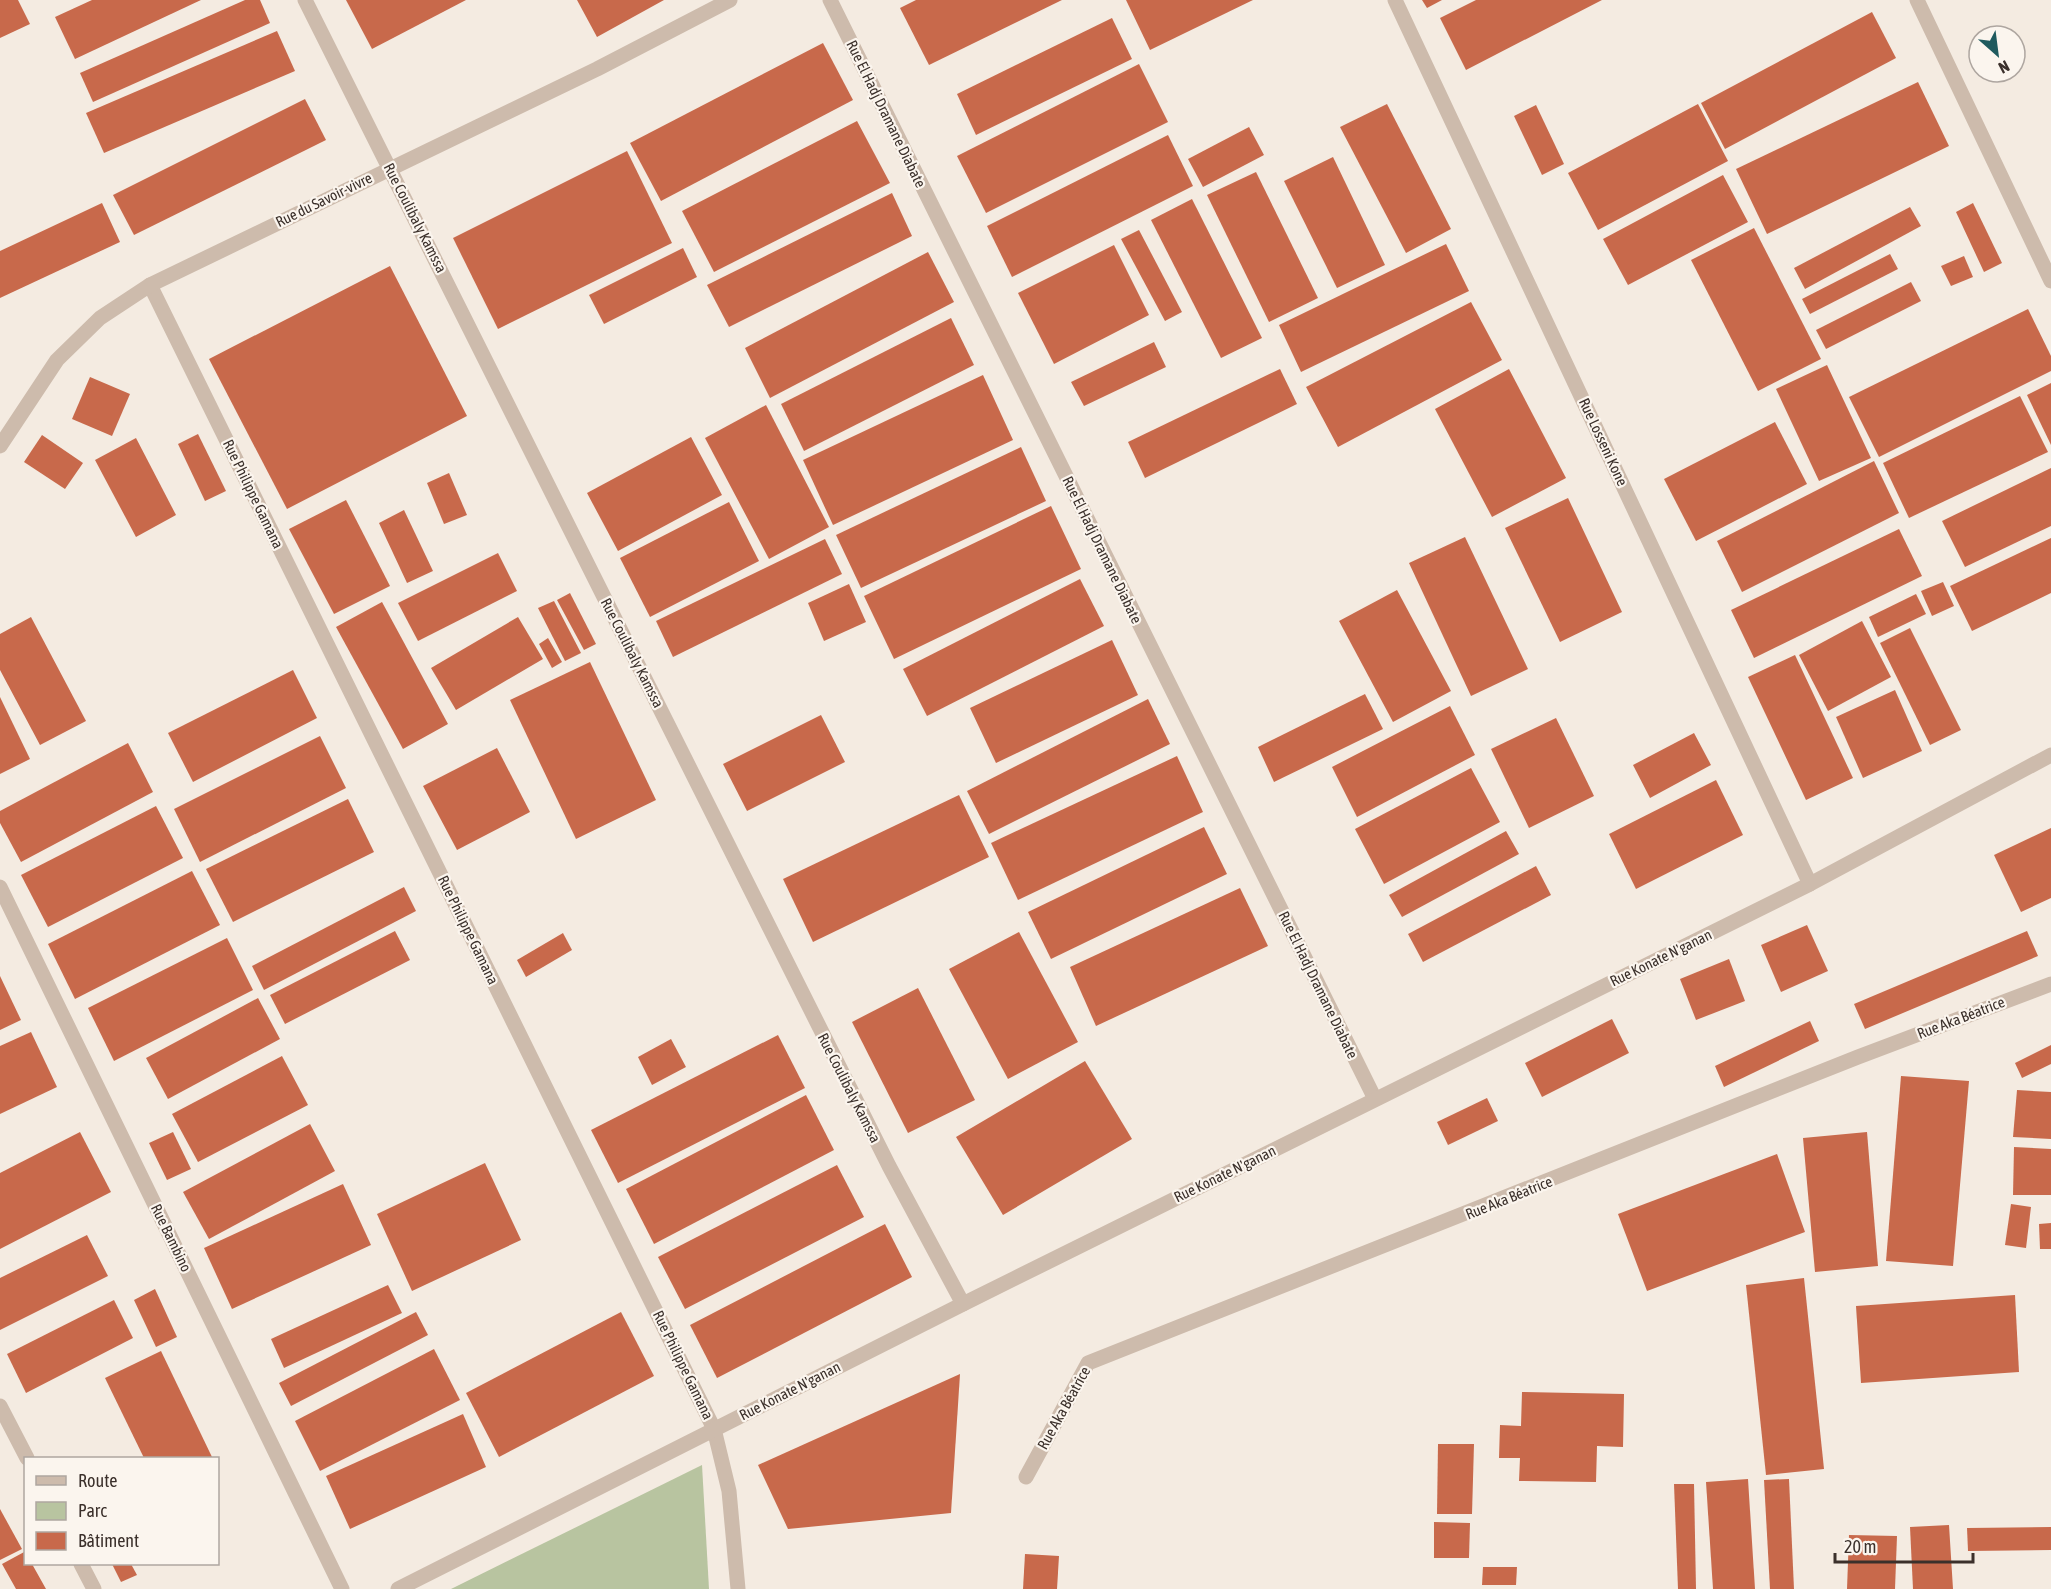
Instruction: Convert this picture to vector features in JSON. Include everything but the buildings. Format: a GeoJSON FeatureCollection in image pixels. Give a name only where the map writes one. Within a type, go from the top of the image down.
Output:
{"type":"FeatureCollection","features":[{"type":"Feature","properties":{"kind":"street","name":"Rue Coulibaly Kamssa"},"geometry":{"type":"LineString","coordinates":[[305,0],[889,1166],[963,1304]]}},
{"type":"Feature","properties":{"kind":"street","name":"Rue du Savoir-vivre"},"geometry":{"type":"LineString","coordinates":[[0,446],[57,360],[100,318],[150,285],[597,69],[730,0]]}},
{"type":"Feature","properties":{"kind":"street","name":"Rue El Hadj Dramane Diabate"},"geometry":{"type":"LineString","coordinates":[[830,0],[1375,1099]]}},
{"type":"Feature","properties":{"kind":"street","name":"Rue Losseni Kone"},"geometry":{"type":"LineString","coordinates":[[1395,0],[1810,884]]}},
{"type":"Feature","properties":{"kind":"street"},"geometry":{"type":"LineString","coordinates":[[1917,0],[2051,281]]}},
{"type":"Feature","properties":{"kind":"street","name":"Rue Philippe Gamana"},"geometry":{"type":"LineString","coordinates":[[150,285],[714,1429],[729,1491],[738,1589]]}},
{"type":"Feature","properties":{"kind":"street","name":"Rue Konate N'ganan"},"geometry":{"type":"LineString","coordinates":[[398,1589],[963,1304],[1810,884],[2051,755]]}},
{"type":"Feature","properties":{"kind":"street","name":"Rue Bambino"},"geometry":{"type":"LineString","coordinates":[[0,887],[342,1589]]}},
{"type":"Feature","properties":{"kind":"street","name":"Rue Aka Béatrice"},"geometry":{"type":"LineString","coordinates":[[1026,1477],[1088,1363],[1858,1058],[2051,984]]}},
{"type":"Feature","properties":{"kind":"street"},"geometry":{"type":"LineString","coordinates":[[0,1406],[26,1457]]}},
{"type":"Feature","properties":{"kind":"street"},"geometry":{"type":"LineString","coordinates":[[82,1565],[94,1589]]}},
{"type":"Feature","properties":{"kind":"green space"},"geometry":{"type":"Polygon","coordinates":[[[702,1465],[709,1589],[451,1589],[702,1465]]]}}]}
